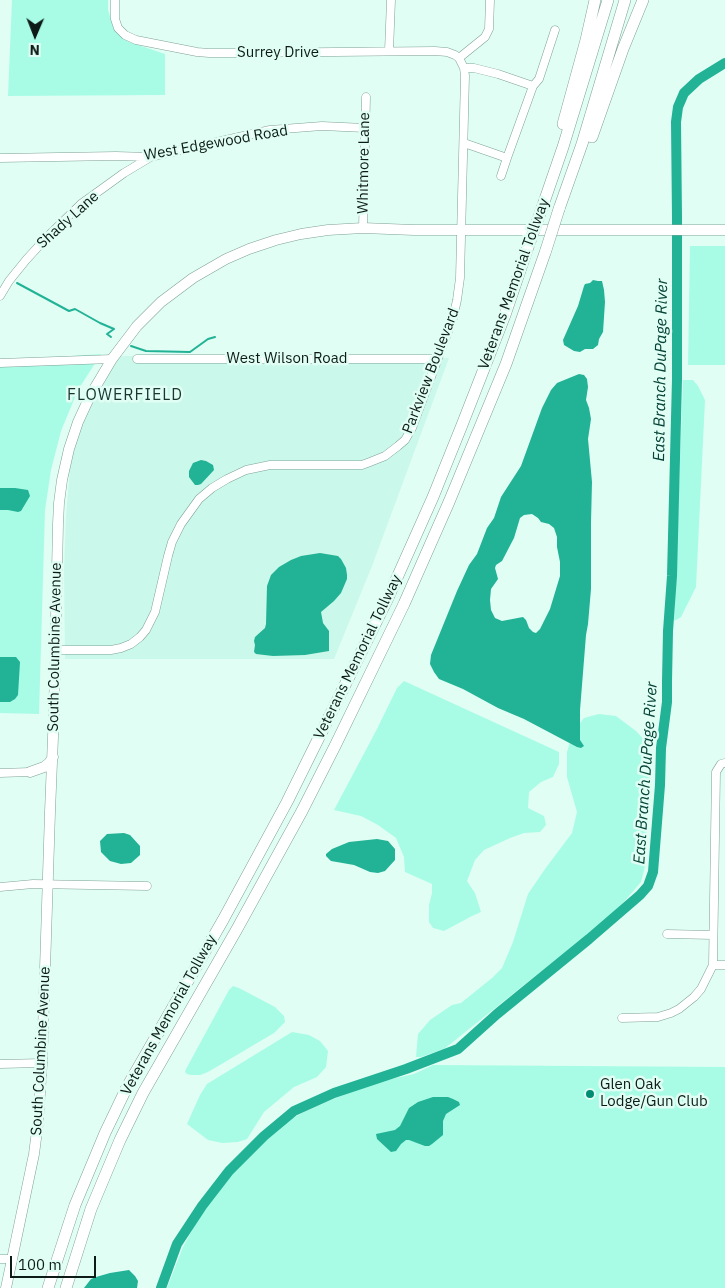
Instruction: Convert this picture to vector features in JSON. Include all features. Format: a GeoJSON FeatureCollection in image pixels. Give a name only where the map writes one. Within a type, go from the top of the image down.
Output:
{"type":"FeatureCollection","features":[{"type":"Feature","properties":{"kind":"highway"},"geometry":{"type":"LineString","coordinates":[[543,205],[544,187],[577,77],[595,0]]}},
{"type":"Feature","properties":{"kind":"highway","name":"Veterans Memorial Tollway"},"geometry":{"type":"LineString","coordinates":[[48,1288],[75,1205],[105,1133],[127,1087],[287,802],[388,598],[432,497],[505,315],[572,120],[608,0]]}},
{"type":"Feature","properties":{"kind":"highway","name":"Veterans Memorial Tollway"},"geometry":{"type":"LineString","coordinates":[[66,1288],[92,1209],[120,1140],[171,1043],[237,929],[341,736],[404,604],[449,502],[506,364],[546,250],[582,144],[625,0]]}},
{"type":"Feature","properties":{"kind":"highway"},"geometry":{"type":"LineString","coordinates":[[567,185],[575,174],[592,136],[623,49],[643,0]]}},
{"type":"Feature","properties":{"kind":"main road","name":"South Columbine Avenue"},"geometry":{"type":"LineString","coordinates":[[6,1288],[34,1154],[38,1123],[42,1063],[56,650],[58,524],[62,480],[78,422],[90,396],[112,358],[137,326],[161,302],[193,278],[226,259],[288,237],[328,230],[363,228],[414,230],[725,230]]}},
{"type":"Feature","properties":{"kind":"main road"},"geometry":{"type":"LineString","coordinates":[[30,772],[44,768],[52,757]]}},
{"type":"Feature","properties":{"kind":"main road"},"geometry":{"type":"LineString","coordinates":[[30,772],[44,776],[51,783]]}},
{"type":"Feature","properties":{"kind":"street","name":"Surrey Drive"},"geometry":{"type":"LineString","coordinates":[[114,0],[115,19],[118,28],[125,35],[136,40],[197,52],[447,52],[459,58]]}},
{"type":"Feature","properties":{"kind":"street"},"geometry":{"type":"LineString","coordinates":[[389,51],[391,0]]}},
{"type":"Feature","properties":{"kind":"street"},"geometry":{"type":"LineString","coordinates":[[461,230],[466,76],[459,58],[485,37],[489,29],[490,0]]}},
{"type":"Feature","properties":{"kind":"street"},"geometry":{"type":"LineString","coordinates":[[501,176],[533,86],[539,80],[555,30]]}},
{"type":"Feature","properties":{"kind":"street"},"geometry":{"type":"LineString","coordinates":[[464,68],[474,68],[498,74],[533,86]]}},
{"type":"Feature","properties":{"kind":"street","name":"Whitmore Lane"},"geometry":{"type":"LineString","coordinates":[[363,228],[366,97]]}},
{"type":"Feature","properties":{"kind":"street","name":"West Edgewood Road"},"geometry":{"type":"LineString","coordinates":[[0,158],[150,157],[270,130],[322,126],[365,128]]}},
{"type":"Feature","properties":{"kind":"street"},"geometry":{"type":"LineString","coordinates":[[464,143],[507,158]]}},
{"type":"Feature","properties":{"kind":"street","name":"Shady Lane"},"geometry":{"type":"LineString","coordinates":[[0,296],[9,281],[46,237],[81,204],[150,157]]}},
{"type":"Feature","properties":{"kind":"street","name":"Parkview Boulevard"},"geometry":{"type":"LineString","coordinates":[[56,650],[112,650],[126,646],[140,637],[146,630],[155,612],[172,542],[181,524],[199,499],[212,488],[246,470],[270,465],[362,464],[385,456],[405,440],[412,428],[453,318],[460,278],[461,230]]}},
{"type":"Feature","properties":{"kind":"street"},"geometry":{"type":"LineString","coordinates":[[0,363],[112,358]]}},
{"type":"Feature","properties":{"kind":"street","name":"West Wilson Road"},"geometry":{"type":"LineString","coordinates":[[137,359],[437,359]]}},
{"type":"Feature","properties":{"kind":"street"},"geometry":{"type":"LineString","coordinates":[[622,1018],[658,1017],[679,1009],[701,989],[713,965],[716,772],[721,764],[725,764]]}},
{"type":"Feature","properties":{"kind":"street"},"geometry":{"type":"LineString","coordinates":[[0,773],[30,772]]}},
{"type":"Feature","properties":{"kind":"street"},"geometry":{"type":"LineString","coordinates":[[0,887],[48,884],[147,886]]}},
{"type":"Feature","properties":{"kind":"street"},"geometry":{"type":"LineString","coordinates":[[667,934],[713,935]]}},
{"type":"Feature","properties":{"kind":"street"},"geometry":{"type":"LineString","coordinates":[[713,965],[725,965]]}},
{"type":"Feature","properties":{"kind":"street"},"geometry":{"type":"LineString","coordinates":[[0,1064],[42,1063]]}},
{"type":"Feature","properties":{"kind":"street"},"geometry":{"type":"LineString","coordinates":[[0,1259],[12,1259]]}},
{"type":"Feature","properties":{"kind":"shaded area"},"geometry":{"type":"Polygon","coordinates":[[[12,0],[108,0],[108,10],[112,23],[114,29],[119,34],[129,42],[165,54],[165,95],[8,96],[12,0]]]}},
{"type":"Feature","properties":{"kind":"shaded area"},"geometry":{"type":"Polygon","coordinates":[[[690,246],[725,246],[725,365],[688,365],[690,246]]]}},
{"type":"Feature","properties":{"kind":"shaded area"},"geometry":{"type":"Polygon","coordinates":[[[593,280],[602,281],[604,290],[603,332],[598,345],[593,349],[585,349],[580,352],[574,351],[564,345],[563,340],[578,306],[585,284],[593,280]]]}},
{"type":"Feature","properties":{"kind":"shaded area"},"geometry":{"type":"Polygon","coordinates":[[[101,354],[78,390],[61,431],[51,470],[45,510],[39,714],[0,713],[0,361],[101,354]]]}},
{"type":"Feature","properties":{"kind":"shaded area"},"geometry":{"type":"Polygon","coordinates":[[[118,356],[449,358],[372,566],[334,659],[65,659],[64,570],[71,455],[82,422],[96,391],[118,356]]]}},
{"type":"Feature","properties":{"kind":"shaded area"},"geometry":{"type":"Polygon","coordinates":[[[579,374],[584,375],[587,379],[586,400],[591,419],[588,439],[592,482],[591,589],[580,710],[580,740],[584,746],[581,748],[439,679],[430,664],[431,655],[457,591],[469,565],[477,554],[487,528],[494,518],[501,497],[521,466],[542,408],[551,390],[557,383],[579,374]],[[532,514],[524,515],[520,518],[514,538],[502,561],[496,565],[498,579],[491,589],[490,600],[491,610],[495,618],[502,621],[523,617],[529,628],[536,633],[550,609],[560,576],[557,537],[554,528],[549,524],[541,522],[532,514]]]}},
{"type":"Feature","properties":{"kind":"shaded area"},"geometry":{"type":"Polygon","coordinates":[[[683,380],[693,380],[705,400],[696,587],[681,617],[674,621],[683,380]]]}},
{"type":"Feature","properties":{"kind":"shaded area"},"geometry":{"type":"Polygon","coordinates":[[[201,460],[213,465],[214,470],[201,484],[195,485],[189,477],[189,471],[193,463],[201,460]]]}},
{"type":"Feature","properties":{"kind":"shaded area"},"geometry":{"type":"Polygon","coordinates":[[[0,488],[28,490],[30,496],[21,511],[0,510],[0,488]]]}},
{"type":"Feature","properties":{"kind":"shaded area"},"geometry":{"type":"Polygon","coordinates":[[[320,553],[338,556],[346,568],[347,575],[341,593],[321,612],[323,623],[329,631],[329,651],[305,655],[273,656],[256,654],[254,652],[254,641],[255,637],[265,628],[267,586],[271,575],[279,567],[291,560],[301,556],[320,553]]]}},
{"type":"Feature","properties":{"kind":"shaded area"},"geometry":{"type":"Polygon","coordinates":[[[0,657],[16,657],[20,662],[18,695],[10,702],[0,702],[0,657]]]}},
{"type":"Feature","properties":{"kind":"shaded area"},"geometry":{"type":"Polygon","coordinates":[[[404,681],[559,752],[559,764],[553,777],[541,782],[529,792],[528,808],[544,816],[546,825],[540,832],[524,833],[484,850],[475,860],[467,881],[475,893],[481,912],[444,931],[433,928],[429,922],[432,884],[405,872],[404,857],[396,838],[361,816],[334,810],[397,688],[404,681]]]}},
{"type":"Feature","properties":{"kind":"shaded area"},"geometry":{"type":"Polygon","coordinates":[[[599,714],[616,716],[636,731],[649,745],[651,756],[646,862],[641,882],[623,903],[599,925],[444,1049],[416,1057],[418,1034],[430,1020],[452,1005],[461,1003],[502,968],[513,942],[528,894],[572,833],[577,812],[567,777],[567,752],[573,732],[584,718],[599,714]]]}},
{"type":"Feature","properties":{"kind":"shaded area"},"geometry":{"type":"Polygon","coordinates":[[[124,833],[130,835],[140,846],[140,855],[131,863],[121,864],[110,861],[101,852],[100,841],[107,834],[124,833]]]}},
{"type":"Feature","properties":{"kind":"shaded area"},"geometry":{"type":"Polygon","coordinates":[[[377,839],[388,841],[395,849],[395,860],[385,871],[378,873],[370,872],[354,865],[331,861],[326,856],[332,849],[349,842],[377,839]]]}},
{"type":"Feature","properties":{"kind":"shaded area"},"geometry":{"type":"Polygon","coordinates":[[[233,986],[275,1007],[284,1016],[285,1022],[274,1033],[208,1072],[200,1075],[187,1074],[185,1072],[186,1069],[229,990],[233,986]]]}},
{"type":"Feature","properties":{"kind":"shaded area"},"geometry":{"type":"Polygon","coordinates":[[[292,1032],[309,1035],[320,1041],[328,1051],[326,1067],[317,1077],[294,1087],[264,1112],[247,1139],[238,1142],[222,1143],[208,1140],[187,1124],[207,1084],[292,1032]]]}},
{"type":"Feature","properties":{"kind":"shaded area"},"geometry":{"type":"Polygon","coordinates":[[[433,1065],[725,1067],[725,1288],[167,1288],[183,1247],[196,1223],[219,1189],[240,1165],[278,1129],[289,1120],[331,1100],[377,1082],[414,1074],[433,1065]]]}},
{"type":"Feature","properties":{"kind":"shaded area"},"geometry":{"type":"Polygon","coordinates":[[[433,1097],[448,1097],[459,1102],[460,1105],[446,1114],[443,1121],[443,1135],[432,1144],[425,1146],[406,1140],[396,1151],[391,1152],[377,1139],[376,1134],[395,1130],[400,1126],[409,1108],[418,1102],[433,1097]]]}},
{"type":"Feature","properties":{"kind":"shaded area"},"geometry":{"type":"Polygon","coordinates":[[[129,1270],[138,1281],[137,1288],[84,1288],[91,1279],[96,1277],[129,1270]]]}},
{"type":"Feature","properties":{"kind":"waterway","name":"East Branch DuPage River"},"geometry":{"type":"LineString","coordinates":[[161,1288],[177,1244],[202,1206],[229,1171],[264,1136],[294,1111],[334,1093],[458,1049],[497,1014],[589,939],[648,886],[653,872],[661,748],[667,702],[668,631],[672,576],[677,379],[676,122],[678,107],[684,93],[699,79],[725,63]]}},
{"type":"Feature","properties":{"kind":"waterway"},"geometry":{"type":"LineString","coordinates":[[17,283],[69,311],[75,309],[114,329],[107,334],[111,337]]}},
{"type":"Feature","properties":{"kind":"waterway"},"geometry":{"type":"LineString","coordinates":[[131,346],[146,351],[190,352],[208,339],[215,337]]}},
{"type":"Feature","properties":{"kind":"place","name":"Glen Oak Lodge/Gun Club"},"geometry":{"type":"Point","coordinates":[590,1094]}},
{"type":"Feature","properties":{"kind":"district","name":"FLOWERFIELD"},"geometry":{"type":"Point","coordinates":[125,395]}}]}
